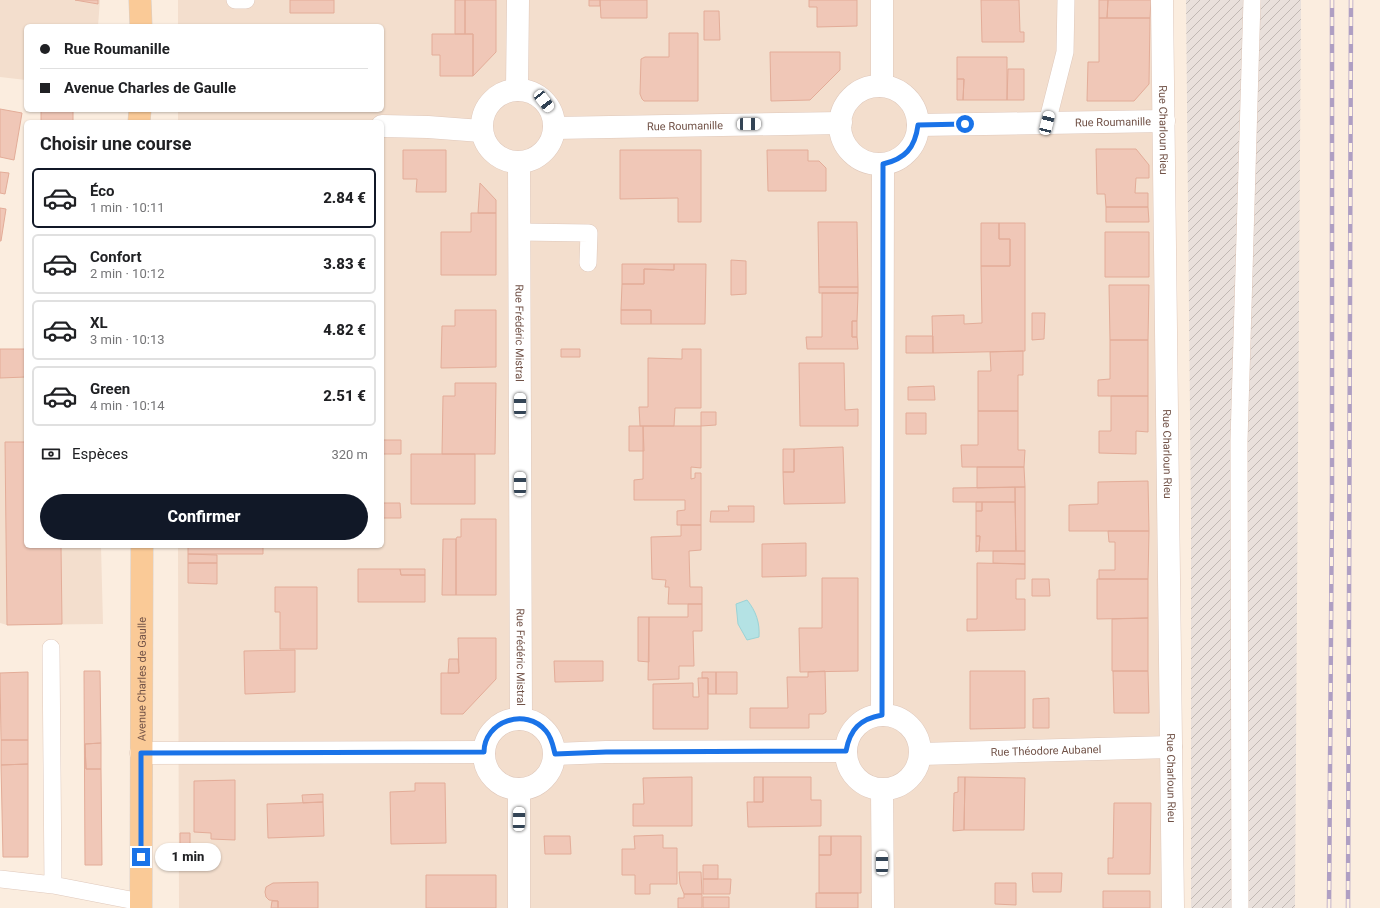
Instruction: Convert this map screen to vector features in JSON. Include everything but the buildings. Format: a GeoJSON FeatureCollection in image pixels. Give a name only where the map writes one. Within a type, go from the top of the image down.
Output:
{"type":"FeatureCollection","features":[{"type":"Feature","properties":{"kind":"main road"},"geometry":{"type":"LineString","coordinates":[[140,0],[141,24]]}},
{"type":"Feature","properties":{"kind":"main road","name":"Avenue Charles de Gaulle"},"geometry":{"type":"LineString","coordinates":[[141,905],[142,548]]}},
{"type":"Feature","properties":{"kind":"street"},"geometry":{"type":"LineString","coordinates":[[517,90],[518,0]]}},
{"type":"Feature","properties":{"kind":"street"},"geometry":{"type":"LineString","coordinates":[[882,0],[882,86]]}},
{"type":"Feature","properties":{"kind":"street","name":"Rue Charloun Rieu"},"geometry":{"type":"LineString","coordinates":[[1162,0],[1173,908]]}},
{"type":"Feature","properties":{"kind":"street"},"geometry":{"type":"LineString","coordinates":[[882,86],[894,89],[904,94],[912,103],[917,113],[917,137],[912,147],[904,155],[894,161],[883,164],[872,164],[861,160],[845,144],[841,134],[840,123],[847,104],[854,96],[862,90],[882,86]]}},
{"type":"Feature","properties":{"kind":"street"},"geometry":{"type":"LineString","coordinates":[[517,90],[532,93],[544,101],[550,109],[554,128],[552,138],[547,148],[530,161],[519,163],[508,162],[499,158],[490,151],[481,131],[484,111],[490,102],[507,92],[517,90]]}},
{"type":"Feature","properties":{"kind":"street","name":"Rue Roumanille"},"geometry":{"type":"LineString","coordinates":[[918,125],[1164,122]]}},
{"type":"Feature","properties":{"kind":"street","name":"Rue Roumanille"},"geometry":{"type":"LineString","coordinates":[[554,128],[840,123]]}},
{"type":"Feature","properties":{"kind":"street"},"geometry":{"type":"LineString","coordinates":[[384,126],[428,127],[481,131]]}},
{"type":"Feature","properties":{"kind":"street","name":"Rue Frédéric Mistral"},"geometry":{"type":"LineString","coordinates":[[519,163],[521,719]]}},
{"type":"Feature","properties":{"kind":"street"},"geometry":{"type":"LineString","coordinates":[[882,715],[883,164]]}},
{"type":"Feature","properties":{"kind":"street"},"geometry":{"type":"LineString","coordinates":[[882,715],[892,716],[902,720],[910,726],[916,734],[920,754],[919,763],[909,780],[901,786],[882,790],[870,788],[860,782],[852,773],[847,763],[846,751],[848,740],[853,730],[861,722],[871,717],[882,715]]}},
{"type":"Feature","properties":{"kind":"street"},"geometry":{"type":"LineString","coordinates":[[521,719],[528,719],[538,724],[546,731],[552,742],[555,754],[552,766],[546,777],[537,785],[525,789],[513,789],[501,785],[486,769],[484,746],[488,736],[495,727],[505,721],[521,719]]}},
{"type":"Feature","properties":{"kind":"street","name":"Rue Théodore Aubanel"},"geometry":{"type":"LineString","coordinates":[[920,754],[1171,747]]}},
{"type":"Feature","properties":{"kind":"street"},"geometry":{"type":"LineString","coordinates":[[555,754],[606,752],[846,751]]}},
{"type":"Feature","properties":{"kind":"street"},"geometry":{"type":"LineString","coordinates":[[141,753],[484,752]]}},
{"type":"Feature","properties":{"kind":"street"},"geometry":{"type":"LineString","coordinates":[[519,789],[519,908]]}},
{"type":"Feature","properties":{"kind":"street"},"geometry":{"type":"LineString","coordinates":[[882,790],[883,908]]}},
{"type":"Feature","properties":{"kind":"lane"},"geometry":{"type":"LineString","coordinates":[[235,0],[246,0]]}},
{"type":"Feature","properties":{"kind":"lane"},"geometry":{"type":"LineString","coordinates":[[1047,123],[1065,52],[1066,0]]}},
{"type":"Feature","properties":{"kind":"lane"},"geometry":{"type":"LineString","coordinates":[[1240,908],[1239,441],[1252,0]]}},
{"type":"Feature","properties":{"kind":"lane"},"geometry":{"type":"LineString","coordinates":[[520,232],[589,233],[588,263]]}},
{"type":"Feature","properties":{"kind":"lane"},"geometry":{"type":"LineString","coordinates":[[51,648],[53,885]]}},
{"type":"Feature","properties":{"kind":"lane"},"geometry":{"type":"LineString","coordinates":[[0,879],[53,885],[141,905]]}},
{"type":"Feature","properties":{"kind":"shaded area"},"geometry":{"type":"Polygon","coordinates":[[[0,0],[100,0],[98,24],[24,24],[24,80],[0,77],[0,0]]]}},
{"type":"Feature","properties":{"kind":"shaded area"},"geometry":{"type":"Polygon","coordinates":[[[178,0],[1159,0],[1183,908],[179,908],[178,548],[384,548],[384,120],[178,120],[178,112],[384,112],[384,24],[178,24],[178,0]]]}},
{"type":"Feature","properties":{"kind":"shaded area"},"geometry":{"type":"Polygon","coordinates":[[[1186,0],[1301,0],[1295,908],[1191,908],[1191,519],[1186,0]]]}},
{"type":"Feature","properties":{"kind":"shaded area"},"geometry":{"type":"Polygon","coordinates":[[[0,377],[24,377],[24,548],[101,548],[103,624],[7,625],[0,623],[0,377]]]}},
{"type":"Feature","properties":{"kind":"water"},"geometry":{"type":"Polygon","coordinates":[[[747,600],[757,617],[759,637],[747,640],[738,624],[736,604],[747,600]]]}},
{"type":"Feature","properties":{"kind":"railway"},"geometry":{"type":"LineString","coordinates":[[1329,908],[1332,493],[1332,0]]}},
{"type":"Feature","properties":{"kind":"railway"},"geometry":{"type":"LineString","coordinates":[[1348,908],[1351,0]]}},
{"type":"Feature","properties":{"kind":"route"},"geometry":{"type":"LineString","coordinates":[[141,857],[141,753],[484,752],[484,746],[488,736],[495,727],[505,721],[516,718],[528,719],[538,724],[546,731],[552,742],[555,754],[606,752],[846,751],[848,740],[853,730],[861,722],[871,717],[882,715],[883,164],[894,161],[904,155],[912,147],[917,137],[918,125],[965,124]]}}]}
